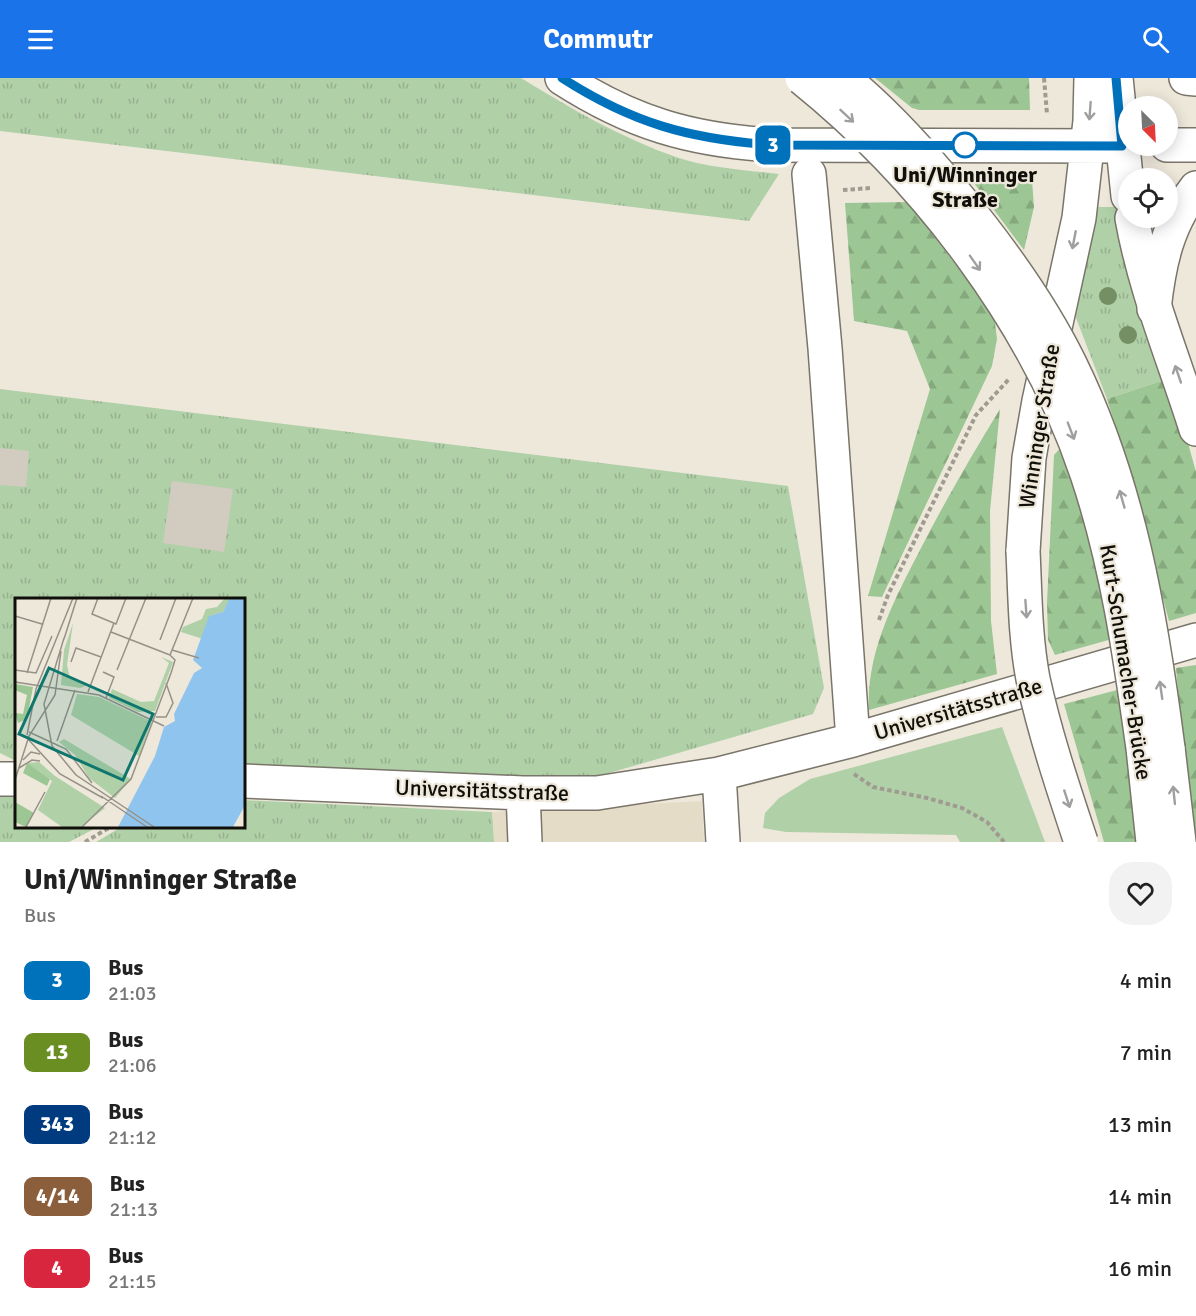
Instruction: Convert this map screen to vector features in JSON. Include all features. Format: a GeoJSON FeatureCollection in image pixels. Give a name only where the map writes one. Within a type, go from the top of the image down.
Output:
{"type":"FeatureCollection","features":[{"type":"Feature","properties":{"kind":"main road"},"geometry":{"type":"LineString","coordinates":[[562,78],[606,104],[649,123],[681,133],[727,142],[847,146],[1118,146]]}},
{"type":"Feature","properties":{"kind":"main road","name":"Kurt-Schumacher-Brücke"},"geometry":{"type":"LineString","coordinates":[[802,78],[835,104],[870,137],[938,214],[998,296],[1037,360],[1068,423],[1103,527],[1119,596],[1131,665],[1179,842]]}},
{"type":"Feature","properties":{"kind":"main road","name":"Kurt-Schumacher-Brücke"},"geometry":{"type":"LineString","coordinates":[[843,78],[891,122],[985,230],[1025,288],[1070,363],[1096,424],[1121,495],[1151,626],[1155,748],[1153,842]]}},
{"type":"Feature","properties":{"kind":"main road","name":"Winninger Straße"},"geometry":{"type":"LineString","coordinates":[[1081,842],[1051,750],[1033,677],[1025,603],[1023,550],[1029,458],[1039,401],[1079,218],[1091,78]]}},
{"type":"Feature","properties":{"kind":"main road"},"geometry":{"type":"LineString","coordinates":[[1116,78],[1118,96]]}},
{"type":"Feature","properties":{"kind":"main road"},"geometry":{"type":"LineString","coordinates":[[1186,78],[1196,79]]}},
{"type":"Feature","properties":{"kind":"main road"},"geometry":{"type":"LineString","coordinates":[[1178,145],[1196,145]]}},
{"type":"Feature","properties":{"kind":"main road"},"geometry":{"type":"LineString","coordinates":[[809,174],[825,348],[852,754]]}},
{"type":"Feature","properties":{"kind":"main road"},"geometry":{"type":"LineString","coordinates":[[1154,309],[1158,273],[1168,234],[1196,188]]}},
{"type":"Feature","properties":{"kind":"main road"},"geometry":{"type":"LineString","coordinates":[[1134,228],[1154,309],[1196,429]]}},
{"type":"Feature","properties":{"kind":"main road","name":"Universitätsstraße"},"geometry":{"type":"LineString","coordinates":[[244,781],[523,793],[597,793],[852,754],[1196,639]]}},
{"type":"Feature","properties":{"kind":"main road"},"geometry":{"type":"LineString","coordinates":[[719,774],[723,842]]}},
{"type":"Feature","properties":{"kind":"main road"},"geometry":{"type":"LineString","coordinates":[[523,793],[525,842]]}},
{"type":"Feature","properties":{"kind":"path"},"geometry":{"type":"LineString","coordinates":[[1044,78],[1047,118]]}},
{"type":"Feature","properties":{"kind":"path"},"geometry":{"type":"LineString","coordinates":[[876,627],[888,595],[976,415],[1011,377]]}},
{"type":"Feature","properties":{"kind":"path"},"geometry":{"type":"LineString","coordinates":[[852,754],[855,777],[873,788],[927,798],[962,808],[987,822],[1004,842]]}},
{"type":"Feature","properties":{"kind":"path"},"geometry":{"type":"LineString","coordinates":[[84,842],[109,827]]}},
{"type":"Feature","properties":{"kind":"shaded area"},"geometry":{"type":"Polygon","coordinates":[[[702,801],[704,842],[494,842],[492,812],[702,801]]]}},
{"type":"Feature","properties":{"kind":"green space"},"geometry":{"type":"Polygon","coordinates":[[[0,78],[521,78],[616,132],[676,157],[714,166],[779,174],[749,221],[0,131],[0,78]]]}},
{"type":"Feature","properties":{"kind":"green space"},"geometry":{"type":"Polygon","coordinates":[[[875,78],[1029,78],[1030,110],[919,110],[912,108],[875,78]]]}},
{"type":"Feature","properties":{"kind":"green space"},"geometry":{"type":"Polygon","coordinates":[[[1032,180],[1034,207],[1024,250],[974,183],[1032,180]]]}},
{"type":"Feature","properties":{"kind":"green space"},"geometry":{"type":"Polygon","coordinates":[[[908,202],[994,315],[997,339],[992,366],[882,597],[868,596],[930,389],[907,331],[854,321],[845,203],[908,202]]]}},
{"type":"Feature","properties":{"kind":"green space"},"geometry":{"type":"Polygon","coordinates":[[[1090,207],[1118,207],[1118,228],[1128,228],[1170,378],[1107,399],[1073,310],[1090,207]]]}},
{"type":"Feature","properties":{"kind":"green space"},"geometry":{"type":"Polygon","coordinates":[[[1170,378],[1196,472],[1196,613],[1169,621],[1125,456],[1107,399],[1170,378]]]}},
{"type":"Feature","properties":{"kind":"green space"},"geometry":{"type":"Polygon","coordinates":[[[0,389],[788,486],[824,688],[813,714],[592,778],[244,768],[244,598],[15,598],[15,760],[0,753],[0,389]]]}},
{"type":"Feature","properties":{"kind":"green space"},"geometry":{"type":"Polygon","coordinates":[[[1000,409],[990,511],[991,621],[997,674],[869,710],[872,668],[892,608],[939,514],[1000,409]]]}},
{"type":"Feature","properties":{"kind":"green space"},"geometry":{"type":"Polygon","coordinates":[[[1064,444],[1091,532],[1112,639],[1055,655],[1048,640],[1047,603],[1054,455],[1064,444]]]}},
{"type":"Feature","properties":{"kind":"green space"},"geometry":{"type":"Polygon","coordinates":[[[1196,665],[1196,842],[1191,842],[1176,668],[1196,665]]]}},
{"type":"Feature","properties":{"kind":"green space"},"geometry":{"type":"Polygon","coordinates":[[[1121,689],[1139,842],[1104,842],[1064,704],[1121,689]]]}},
{"type":"Feature","properties":{"kind":"green space"},"geometry":{"type":"Polygon","coordinates":[[[1002,727],[1045,842],[960,842],[956,835],[786,832],[763,828],[765,813],[779,798],[810,779],[1002,727]]]}},
{"type":"Feature","properties":{"kind":"green space"},"geometry":{"type":"Polygon","coordinates":[[[0,793],[15,793],[15,827],[98,827],[69,842],[0,842],[0,793]]]}},
{"type":"Feature","properties":{"kind":"green space"},"geometry":{"type":"Polygon","coordinates":[[[244,800],[492,812],[494,842],[96,842],[121,827],[244,827],[244,800]]]}},
{"type":"Feature","properties":{"kind":"building"},"geometry":{"type":"Polygon","coordinates":[[[0,448],[29,451],[26,487],[0,485],[0,448]]]}},
{"type":"Feature","properties":{"kind":"building"},"geometry":{"type":"Polygon","coordinates":[[[172,481],[233,489],[224,552],[163,543],[172,481]]]}},
{"type":"Feature","properties":{"kind":"bus line","name":"3"},"geometry":{"type":"LineString","coordinates":[[562,78],[606,104],[649,123],[681,133],[727,142],[772,145],[1087,144],[1122,146],[1116,78]]}},
{"type":"Feature","properties":{"kind":"place","name":"Uni/Winninger Straße"},"geometry":{"type":"Point","coordinates":[965,145]}}]}
